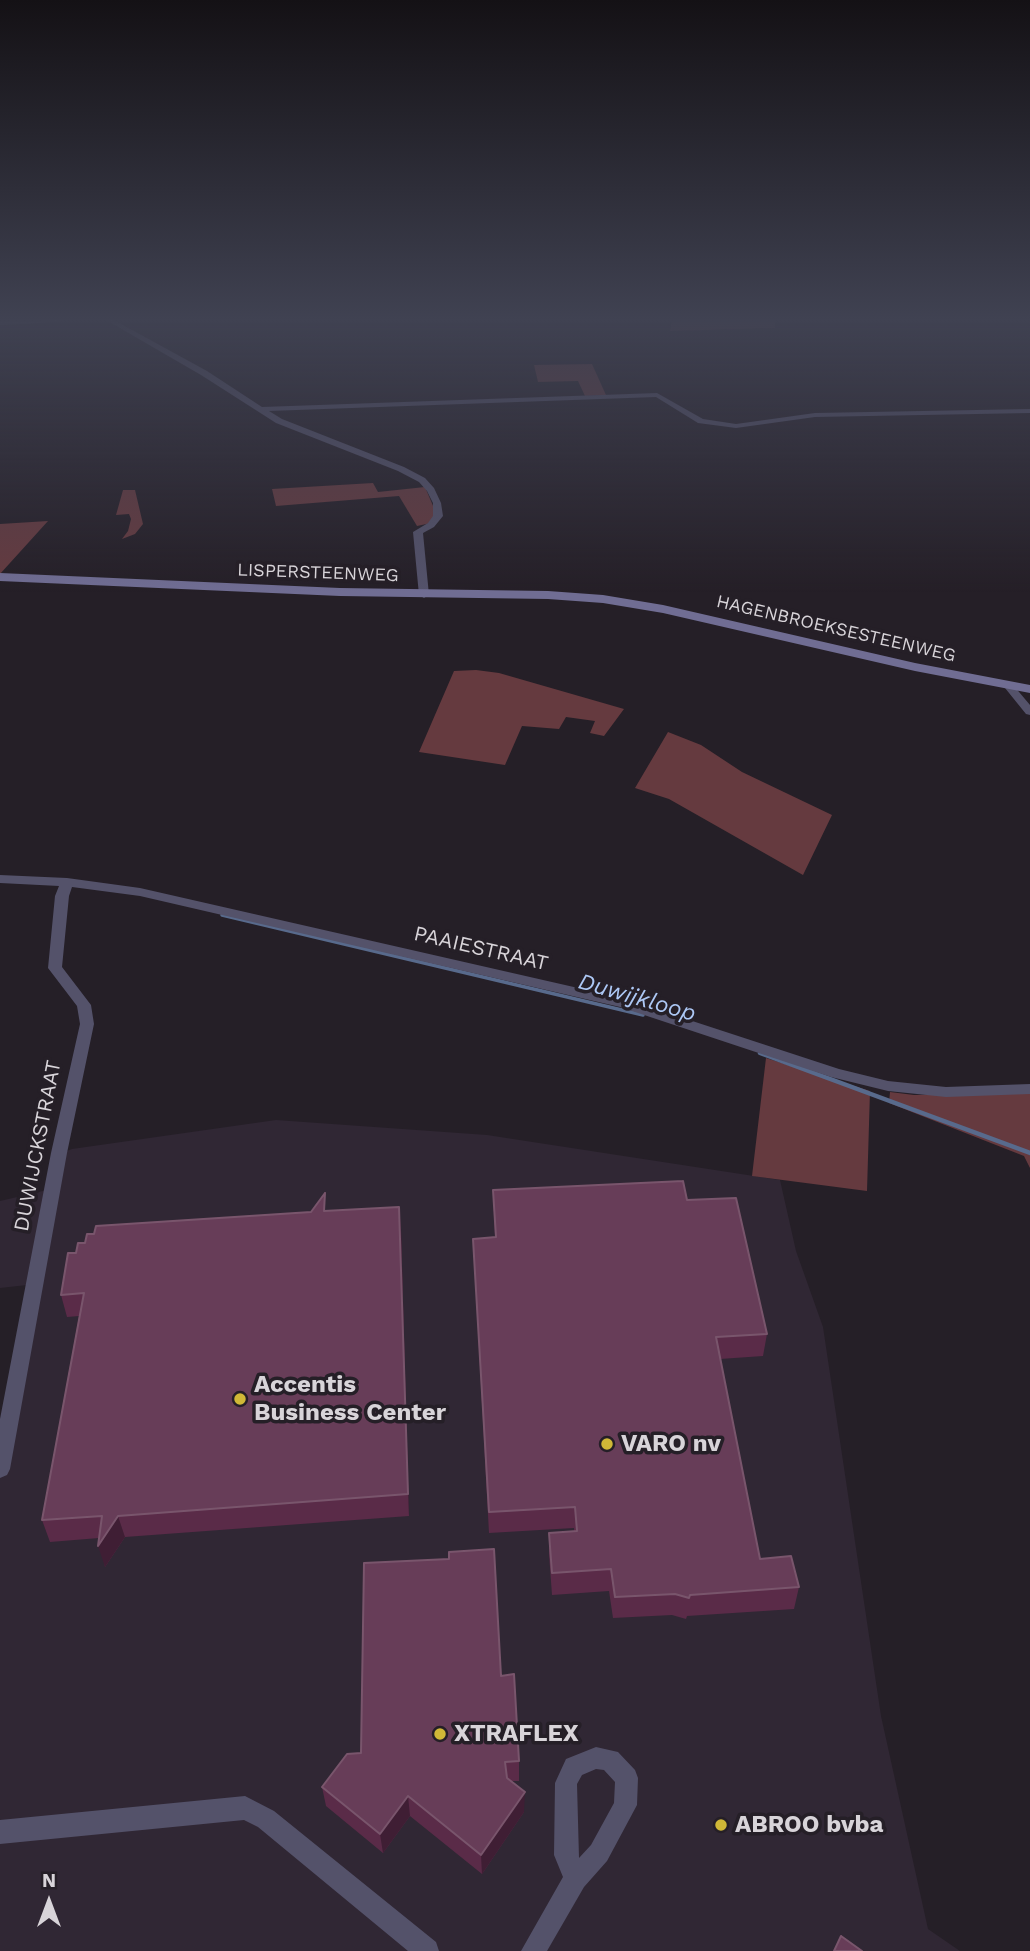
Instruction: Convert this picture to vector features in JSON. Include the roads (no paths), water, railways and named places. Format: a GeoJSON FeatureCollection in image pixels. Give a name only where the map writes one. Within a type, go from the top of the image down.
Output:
{"type":"FeatureCollection","features":[{"type":"Feature","properties":{"kind":"street"},"geometry":{"type":"LineString","coordinates":[[265,411],[301,432],[401,468],[422,480],[431,490],[437,503],[438,516],[431,525],[418,532],[424,595]]}},
{"type":"Feature","properties":{"kind":"street"},"geometry":{"type":"LineString","coordinates":[[684,411],[701,421],[736,426],[815,415],[1027,411]]}},
{"type":"Feature","properties":{"kind":"street","name":"LISPERSTEENWEG"},"geometry":{"type":"LineString","coordinates":[[0,577],[424,595],[548,595],[634,604]]}},
{"type":"Feature","properties":{"kind":"street","name":"HAGENBROEKSESTEENWEG"},"geometry":{"type":"LineString","coordinates":[[634,604],[1010,688],[1030,690]]}},
{"type":"Feature","properties":{"kind":"street"},"geometry":{"type":"LineString","coordinates":[[1010,688],[1030,712]]}},
{"type":"Feature","properties":{"kind":"street","name":"PAAIESTRAAT"},"geometry":{"type":"LineString","coordinates":[[0,878],[67,882],[140,892],[622,1003],[863,1081],[936,1091],[1030,1090]]}},
{"type":"Feature","properties":{"kind":"street","name":"DUWIJCKSTRAAT"},"geometry":{"type":"LineString","coordinates":[[0,1469],[88,1016],[83,1004],[55,968],[62,896],[67,882]]}},
{"type":"Feature","properties":{"kind":"street"},"geometry":{"type":"LineString","coordinates":[[533,1951],[576,1879],[599,1853],[625,1805],[627,1778],[610,1760],[596,1758],[574,1767],[566,1783],[566,1855],[576,1879]]}},
{"type":"Feature","properties":{"kind":"street"},"geometry":{"type":"LineString","coordinates":[[0,1832],[244,1808],[266,1819],[427,1951]]}},
{"type":"Feature","properties":{"kind":"waterway","name":"Duwijkloop"},"geometry":{"type":"LineString","coordinates":[[222,915],[643,1015]]}},
{"type":"Feature","properties":{"kind":"waterway","name":"Duwijkloop"},"geometry":{"type":"LineString","coordinates":[[760,1053],[1030,1153]]}},
{"type":"Feature","properties":{"kind":"place","name":"Accentis Business Center"},"geometry":{"type":"Point","coordinates":[240,1399]}},
{"type":"Feature","properties":{"kind":"place","name":"VARO nv"},"geometry":{"type":"Point","coordinates":[607,1444]}},
{"type":"Feature","properties":{"kind":"place","name":"XTRAFLEX"},"geometry":{"type":"Point","coordinates":[440,1734]}},
{"type":"Feature","properties":{"kind":"place","name":"ABROO bvba"},"geometry":{"type":"Point","coordinates":[721,1825]}}]}
